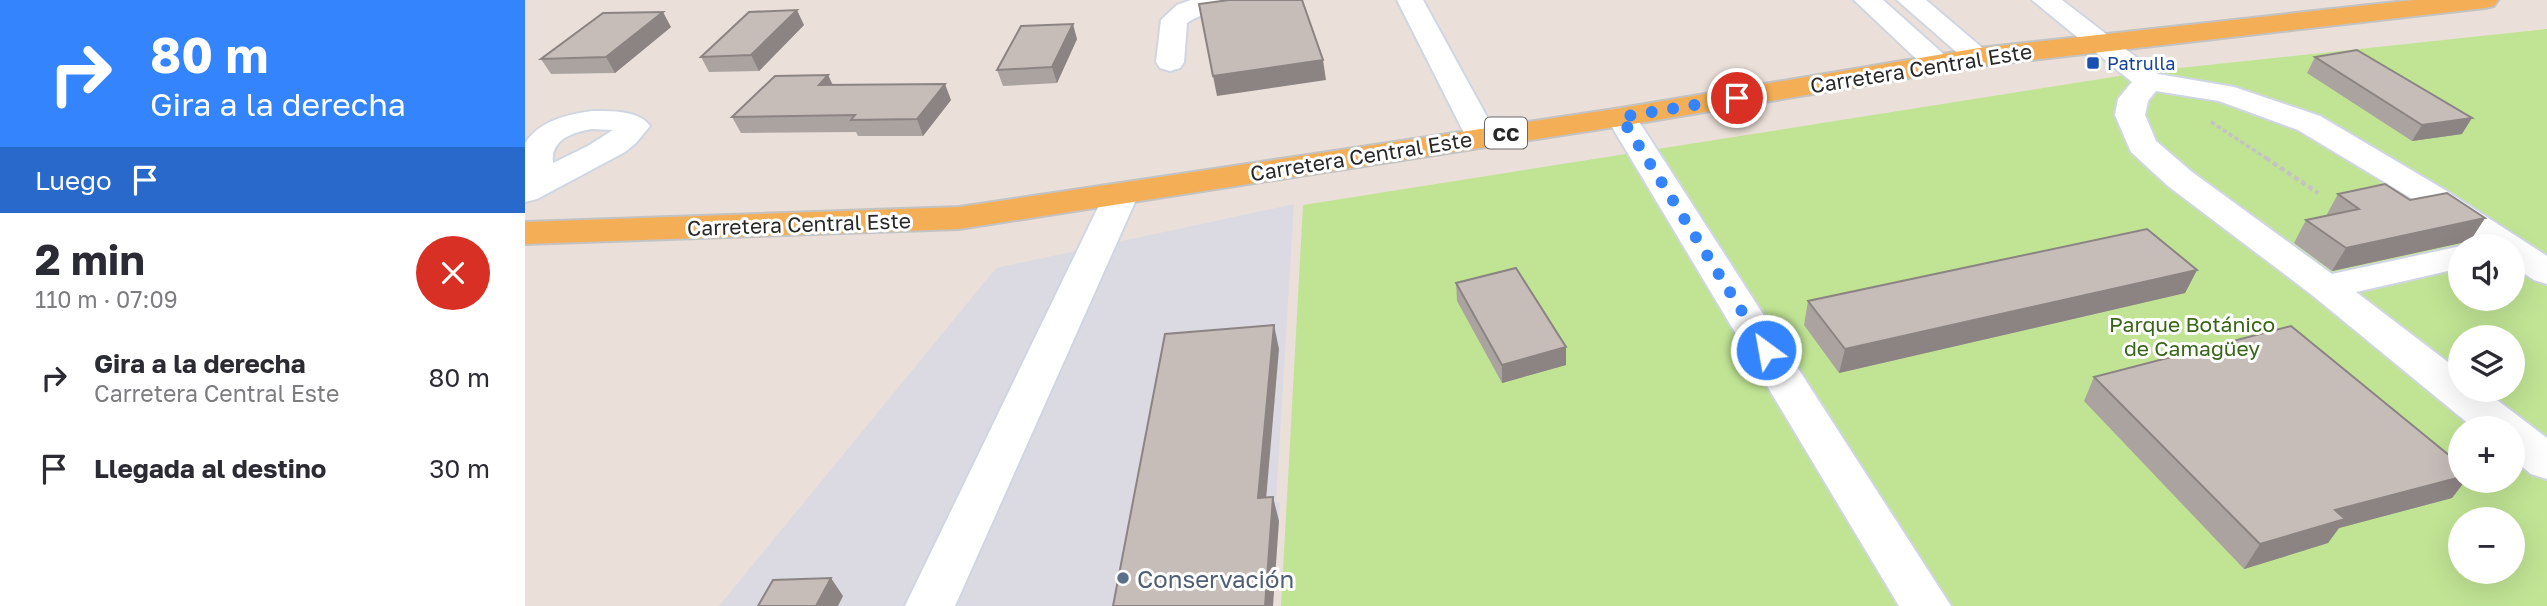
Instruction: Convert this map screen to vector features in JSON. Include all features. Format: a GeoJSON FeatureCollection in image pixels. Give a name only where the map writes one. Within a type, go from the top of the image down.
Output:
{"type":"FeatureCollection","features":[{"type":"Feature","properties":{"kind":"main road","name":"Carretera Central Este"},"geometry":{"type":"LineString","coordinates":[[525,233],[959,218],[1621,117],[1979,57],[2482,0]]}},
{"type":"Feature","properties":{"kind":"street"},"geometry":{"type":"LineString","coordinates":[[1170,62],[1174,20],[1186,11],[1215,0]]}},
{"type":"Feature","properties":{"kind":"street"},"geometry":{"type":"LineString","coordinates":[[1410,0],[1482,137]]}},
{"type":"Feature","properties":{"kind":"street"},"geometry":{"type":"LineString","coordinates":[[1867,0],[1938,64]]}},
{"type":"Feature","properties":{"kind":"street"},"geometry":{"type":"LineString","coordinates":[[1910,0],[1979,57]]}},
{"type":"Feature","properties":{"kind":"street"},"geometry":{"type":"LineString","coordinates":[[2048,0],[2097,43],[2149,81],[2223,93],[2263,104],[2309,123],[2433,197],[2488,234]]}},
{"type":"Feature","properties":{"kind":"street"},"geometry":{"type":"LineString","coordinates":[[2149,81],[2133,99],[2130,115],[2142,145],[2180,179],[2325,287],[2489,416]]}},
{"type":"Feature","properties":{"kind":"street"},"geometry":{"type":"LineString","coordinates":[[1621,117],[1926,606]]}},
{"type":"Feature","properties":{"kind":"street"},"geometry":{"type":"LineString","coordinates":[[930,606],[1122,193]]}},
{"type":"Feature","properties":{"kind":"street"},"geometry":{"type":"LineString","coordinates":[[2525,258],[2547,272]]}},
{"type":"Feature","properties":{"kind":"street"},"geometry":{"type":"LineString","coordinates":[[2325,287],[2448,260]]}},
{"type":"Feature","properties":{"kind":"street"},"geometry":{"type":"LineString","coordinates":[[2525,445],[2547,462]]}},
{"type":"Feature","properties":{"kind":"path"},"geometry":{"type":"LineString","coordinates":[[2206,118],[2318,193]]}},
{"type":"Feature","properties":{"kind":"shaded area"},"geometry":{"type":"Polygon","coordinates":[[[1294,204],[1276,502],[1280,502],[1273,606],[719,606],[996,268],[1294,204]]]}},
{"type":"Feature","properties":{"kind":"green space","name":"Parque Botánico de Camagüey"},"geometry":{"type":"Polygon","coordinates":[[[2547,29],[2547,606],[1281,606],[1303,205],[2151,71],[2547,29]]]}},
{"type":"Feature","properties":{"kind":"building"},"geometry":{"type":"Polygon","coordinates":[[[1229,0],[1302,0],[1323,60],[1213,76],[1199,4],[1229,0]]]}},
{"type":"Feature","properties":{"kind":"building"},"geometry":{"type":"Polygon","coordinates":[[[797,10],[751,55],[701,57],[749,12],[797,10]]]}},
{"type":"Feature","properties":{"kind":"building"},"geometry":{"type":"Polygon","coordinates":[[[663,12],[606,57],[541,59],[603,13],[663,12]]]}},
{"type":"Feature","properties":{"kind":"building"},"geometry":{"type":"Polygon","coordinates":[[[1073,24],[1052,67],[997,70],[1021,26],[1073,24]]]}},
{"type":"Feature","properties":{"kind":"building"},"geometry":{"type":"Polygon","coordinates":[[[2357,50],[2472,118],[2422,125],[2315,57],[2357,50]]]}},
{"type":"Feature","properties":{"kind":"building"},"geometry":{"type":"Polygon","coordinates":[[[828,75],[819,85],[945,84],[917,119],[851,120],[855,115],[732,117],[775,76],[828,75]]]}},
{"type":"Feature","properties":{"kind":"building"},"geometry":{"type":"Polygon","coordinates":[[[2385,184],[2410,200],[2447,193],[2485,218],[2346,248],[2306,220],[2359,209],[2338,194],[2385,184]]]}},
{"type":"Feature","properties":{"kind":"building"},"geometry":{"type":"Polygon","coordinates":[[[2147,229],[2197,270],[1845,349],[1808,301],[2147,229]]]}},
{"type":"Feature","properties":{"kind":"building"},"geometry":{"type":"Polygon","coordinates":[[[1516,268],[1566,347],[1502,365],[1456,283],[1516,268]]]}},
{"type":"Feature","properties":{"kind":"building"},"geometry":{"type":"Polygon","coordinates":[[[1274,325],[1258,498],[1273,497],[1265,606],[1113,606],[1165,334],[1274,325]]]}},
{"type":"Feature","properties":{"kind":"building"},"geometry":{"type":"Polygon","coordinates":[[[2291,326],[2448,454],[2448,480],[2335,510],[2345,519],[2260,544],[2094,377],[2291,326]]]}},
{"type":"Feature","properties":{"kind":"building"},"geometry":{"type":"Polygon","coordinates":[[[831,578],[816,606],[758,606],[773,580],[831,578]]]}},
{"type":"Feature","properties":{"kind":"place","name":"Patrulla"},"geometry":{"type":"Point","coordinates":[2093,63]}},
{"type":"Feature","properties":{"kind":"place","name":"Conservación"},"geometry":{"type":"Point","coordinates":[1123,578]}},
{"type":"Feature","properties":{"kind":"route"},"geometry":{"type":"LineString","coordinates":[[1737,98],[1621,117],[1766,350]]}}]}
